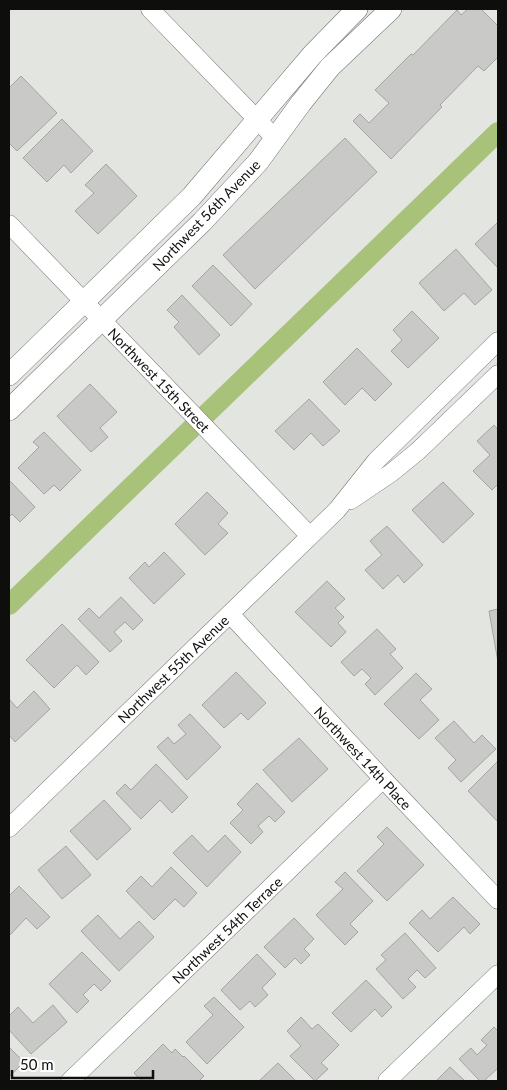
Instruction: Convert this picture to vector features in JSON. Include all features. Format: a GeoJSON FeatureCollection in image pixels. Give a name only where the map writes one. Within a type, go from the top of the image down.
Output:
{"type":"FeatureCollection","features":[{"type":"Feature","properties":{"kind":"street"},"geometry":{"type":"LineString","coordinates":[[150,9],[275,138]]}},
{"type":"Feature","properties":{"kind":"street","name":"Northwest 56th Avenue"},"geometry":{"type":"LineString","coordinates":[[9,375],[192,196],[312,54],[357,9]]}},
{"type":"Feature","properties":{"kind":"street","name":"Northwest 56th Avenue"},"geometry":{"type":"LineString","coordinates":[[9,410],[202,222],[258,162],[330,67],[391,9]]}},
{"type":"Feature","properties":{"kind":"street","name":"Northwest 15th Street"},"geometry":{"type":"LineString","coordinates":[[9,224],[310,536]]}},
{"type":"Feature","properties":{"kind":"street","name":"Northwest 55th Avenue"},"geometry":{"type":"LineString","coordinates":[[9,828],[337,510],[376,461],[498,340]]}},
{"type":"Feature","properties":{"kind":"street","name":"Northwest 55th Avenue"},"geometry":{"type":"LineString","coordinates":[[337,510],[391,473],[418,451],[498,374]]}},
{"type":"Feature","properties":{"kind":"street","name":"Northwest 14th Place"},"geometry":{"type":"LineString","coordinates":[[230,614],[498,900]]}},
{"type":"Feature","properties":{"kind":"street","name":"Northwest 54th Terrace"},"geometry":{"type":"LineString","coordinates":[[70,1081],[383,779]]}},
{"type":"Feature","properties":{"kind":"street"},"geometry":{"type":"LineString","coordinates":[[387,1081],[498,974]]}},
{"type":"Feature","properties":{"kind":"building"},"geometry":{"type":"Polygon","coordinates":[[[468,9],[481,9],[498,26],[498,57],[484,71],[478,66],[440,105],[442,107],[391,159],[353,121],[360,114],[369,123],[389,103],[375,90],[457,10],[461,15],[468,9]]]}},
{"type":"Feature","properties":{"kind":"building"},"geometry":{"type":"Polygon","coordinates":[[[21,76],[57,113],[17,151],[9,143],[9,88],[21,76]]]}},
{"type":"Feature","properties":{"kind":"building"},"geometry":{"type":"Polygon","coordinates":[[[62,119],[93,151],[71,173],[64,165],[47,182],[23,158],[62,119]]]}},
{"type":"Feature","properties":{"kind":"building"},"geometry":{"type":"Polygon","coordinates":[[[345,138],[377,172],[255,289],[223,255],[345,138]]]}},
{"type":"Feature","properties":{"kind":"building"},"geometry":{"type":"Polygon","coordinates":[[[106,164],[137,196],[98,234],[75,211],[94,193],[85,185],[106,164]]]}},
{"type":"Feature","properties":{"kind":"building"},"geometry":{"type":"Polygon","coordinates":[[[498,222],[498,268],[475,244],[498,222]]]}},
{"type":"Feature","properties":{"kind":"building"},"geometry":{"type":"Polygon","coordinates":[[[456,249],[492,290],[475,305],[464,293],[444,311],[419,283],[456,249]]]}},
{"type":"Feature","properties":{"kind":"building"},"geometry":{"type":"Polygon","coordinates":[[[213,265],[252,304],[231,326],[192,286],[213,265]]]}},
{"type":"Feature","properties":{"kind":"building"},"geometry":{"type":"Polygon","coordinates":[[[182,295],[220,335],[199,355],[174,327],[179,322],[167,310],[182,295]]]}},
{"type":"Feature","properties":{"kind":"building"},"geometry":{"type":"Polygon","coordinates":[[[412,311],[439,338],[408,368],[391,351],[402,340],[393,330],[412,311]]]}},
{"type":"Feature","properties":{"kind":"building"},"geometry":{"type":"Polygon","coordinates":[[[357,348],[392,384],[375,401],[362,388],[345,405],[323,382],[357,348]]]}},
{"type":"Feature","properties":{"kind":"building"},"geometry":{"type":"Polygon","coordinates":[[[90,384],[117,412],[100,428],[108,437],[91,452],[57,416],[90,384]]]}},
{"type":"Feature","properties":{"kind":"building"},"geometry":{"type":"Polygon","coordinates":[[[309,399],[340,431],[323,446],[311,433],[294,450],[275,431],[309,399]]]}},
{"type":"Feature","properties":{"kind":"building"},"geometry":{"type":"Polygon","coordinates":[[[494,425],[498,430],[498,484],[492,490],[473,471],[490,455],[477,441],[494,425]]]}},
{"type":"Feature","properties":{"kind":"building"},"geometry":{"type":"Polygon","coordinates":[[[44,432],[81,470],[60,491],[54,485],[44,494],[18,468],[39,447],[33,442],[44,432]]]}},
{"type":"Feature","properties":{"kind":"building"},"geometry":{"type":"Polygon","coordinates":[[[9,480],[35,507],[20,522],[12,514],[9,517],[9,480]]]}},
{"type":"Feature","properties":{"kind":"building"},"geometry":{"type":"Polygon","coordinates":[[[443,482],[474,514],[443,543],[412,510],[443,482]]]}},
{"type":"Feature","properties":{"kind":"building"},"geometry":{"type":"Polygon","coordinates":[[[207,492],[228,513],[218,524],[228,533],[205,555],[175,524],[207,492]]]}},
{"type":"Feature","properties":{"kind":"building"},"geometry":{"type":"Polygon","coordinates":[[[387,526],[423,565],[404,583],[398,575],[383,589],[365,570],[382,555],[370,541],[387,526]]]}},
{"type":"Feature","properties":{"kind":"building"},"geometry":{"type":"Polygon","coordinates":[[[164,552],[185,574],[154,604],[129,578],[145,562],[149,567],[164,552]]]}},
{"type":"Feature","properties":{"kind":"building"},"geometry":{"type":"Polygon","coordinates":[[[327,581],[345,599],[335,608],[344,617],[338,623],[346,632],[331,647],[295,612],[327,581]]]}},
{"type":"Feature","properties":{"kind":"building"},"geometry":{"type":"Polygon","coordinates":[[[121,597],[143,620],[133,630],[125,622],[114,632],[122,641],[110,652],[78,619],[89,608],[99,618],[121,597]]]}},
{"type":"Feature","properties":{"kind":"building"},"geometry":{"type":"Polygon","coordinates":[[[498,609],[498,662],[489,611],[498,609]]]}},
{"type":"Feature","properties":{"kind":"building"},"geometry":{"type":"Polygon","coordinates":[[[62,624],[99,662],[86,675],[77,665],[54,688],[26,660],[62,624]]]}},
{"type":"Feature","properties":{"kind":"building"},"geometry":{"type":"Polygon","coordinates":[[[377,629],[396,649],[390,654],[403,668],[375,695],[365,684],[371,678],[362,669],[354,676],[341,662],[377,629]]]}},
{"type":"Feature","properties":{"kind":"building"},"geometry":{"type":"Polygon","coordinates":[[[236,672],[266,703],[248,720],[241,713],[224,728],[202,705],[236,672]]]}},
{"type":"Feature","properties":{"kind":"building"},"geometry":{"type":"Polygon","coordinates":[[[416,673],[432,689],[420,700],[439,720],[419,739],[384,704],[416,673]]]}},
{"type":"Feature","properties":{"kind":"building"},"geometry":{"type":"Polygon","coordinates":[[[34,691],[50,709],[15,742],[9,735],[9,699],[17,708],[34,691]]]}},
{"type":"Feature","properties":{"kind":"building"},"geometry":{"type":"Polygon","coordinates":[[[190,714],[221,747],[187,780],[157,747],[168,737],[174,744],[186,734],[178,725],[190,714]]]}},
{"type":"Feature","properties":{"kind":"building"},"geometry":{"type":"Polygon","coordinates":[[[454,721],[474,743],[482,735],[496,749],[461,782],[448,768],[456,760],[435,738],[454,721]]]}},
{"type":"Feature","properties":{"kind":"building"},"geometry":{"type":"Polygon","coordinates":[[[299,738],[328,769],[292,802],[263,770],[299,738]]]}},
{"type":"Feature","properties":{"kind":"building"},"geometry":{"type":"Polygon","coordinates":[[[498,761],[498,822],[468,791],[498,761]]]}},
{"type":"Feature","properties":{"kind":"building"},"geometry":{"type":"Polygon","coordinates":[[[156,764],[188,797],[172,813],[160,800],[141,819],[116,793],[125,784],[131,790],[156,764]]]}},
{"type":"Feature","properties":{"kind":"building"},"geometry":{"type":"Polygon","coordinates":[[[257,783],[285,812],[275,822],[269,816],[258,826],[263,832],[251,844],[230,823],[243,810],[237,804],[257,783]]]}},
{"type":"Feature","properties":{"kind":"building"},"geometry":{"type":"Polygon","coordinates":[[[104,800],[131,829],[97,860],[70,831],[104,800]]]}},
{"type":"Feature","properties":{"kind":"building"},"geometry":{"type":"Polygon","coordinates":[[[387,827],[424,865],[387,901],[357,871],[384,844],[377,837],[387,827]]]}},
{"type":"Feature","properties":{"kind":"building"},"geometry":{"type":"Polygon","coordinates":[[[192,835],[208,852],[225,835],[241,852],[207,887],[173,853],[192,835]]]}},
{"type":"Feature","properties":{"kind":"building"},"geometry":{"type":"Polygon","coordinates":[[[66,846],[91,875],[62,899],[38,870],[66,846]]]}},
{"type":"Feature","properties":{"kind":"building"},"geometry":{"type":"Polygon","coordinates":[[[171,867],[197,893],[184,907],[175,899],[154,920],[126,891],[141,876],[152,887],[171,867]]]}},
{"type":"Feature","properties":{"kind":"building"},"geometry":{"type":"Polygon","coordinates":[[[345,872],[373,901],[350,924],[358,932],[345,945],[316,915],[343,889],[335,882],[345,872]]]}},
{"type":"Feature","properties":{"kind":"building"},"geometry":{"type":"Polygon","coordinates":[[[19,886],[50,917],[37,929],[26,918],[9,936],[9,896],[19,886]]]}},
{"type":"Feature","properties":{"kind":"building"},"geometry":{"type":"Polygon","coordinates":[[[453,897],[480,924],[470,934],[464,927],[438,952],[409,923],[422,910],[430,919],[453,897]]]}},
{"type":"Feature","properties":{"kind":"building"},"geometry":{"type":"Polygon","coordinates":[[[98,915],[120,939],[139,921],[154,937],[119,971],[81,931],[98,915]]]}},
{"type":"Feature","properties":{"kind":"building"},"geometry":{"type":"Polygon","coordinates":[[[294,918],[314,939],[304,949],[310,955],[301,964],[295,958],[285,968],[264,947],[294,918]]]}},
{"type":"Feature","properties":{"kind":"building"},"geometry":{"type":"Polygon","coordinates":[[[405,933],[436,968],[425,978],[417,970],[408,979],[416,987],[403,999],[376,969],[386,960],[381,955],[405,933]]]}},
{"type":"Feature","properties":{"kind":"building"},"geometry":{"type":"Polygon","coordinates":[[[82,952],[111,981],[101,991],[94,984],[83,995],[89,1001],[77,1013],[49,984],[82,952]]]}},
{"type":"Feature","properties":{"kind":"building"},"geometry":{"type":"Polygon","coordinates":[[[257,954],[276,974],[262,988],[268,995],[255,1007],[250,1001],[240,1010],[221,990],[257,954]]]}},
{"type":"Feature","properties":{"kind":"building"},"geometry":{"type":"Polygon","coordinates":[[[366,980],[392,1007],[382,1017],[375,1009],[351,1032],[332,1013],[366,980]]]}},
{"type":"Feature","properties":{"kind":"building"},"geometry":{"type":"Polygon","coordinates":[[[214,997],[244,1027],[207,1064],[186,1042],[213,1015],[204,1006],[214,997]]]}},
{"type":"Feature","properties":{"kind":"building"},"geometry":{"type":"Polygon","coordinates":[[[53,1005],[67,1022],[31,1054],[9,1030],[9,1016],[18,1007],[33,1023],[53,1005]]]}},
{"type":"Feature","properties":{"kind":"building"},"geometry":{"type":"Polygon","coordinates":[[[301,1017],[312,1029],[318,1024],[339,1045],[321,1063],[328,1069],[315,1081],[290,1056],[301,1046],[287,1031],[301,1017]]]}},
{"type":"Feature","properties":{"kind":"building"},"geometry":{"type":"Polygon","coordinates":[[[494,1027],[498,1031],[498,1068],[484,1081],[480,1081],[459,1059],[471,1048],[477,1055],[487,1045],[481,1040],[494,1027]]]}},
{"type":"Feature","properties":{"kind":"building"},"geometry":{"type":"Polygon","coordinates":[[[163,1044],[172,1053],[175,1049],[184,1056],[204,1076],[199,1081],[142,1081],[134,1073],[163,1044]]]}},
{"type":"Feature","properties":{"kind":"building"},"geometry":{"type":"Polygon","coordinates":[[[9,1047],[24,1062],[10,1076],[9,1075],[9,1047]]]}},
{"type":"Feature","properties":{"kind":"building"},"geometry":{"type":"Polygon","coordinates":[[[278,1063],[296,1081],[259,1081],[278,1063]]]}},
{"type":"Feature","properties":{"kind":"building"},"geometry":{"type":"Polygon","coordinates":[[[450,1067],[465,1081],[436,1081],[450,1067]]]}},
{"type":"Feature","properties":{"kind":"waterway"},"geometry":{"type":"LineString","coordinates":[[9,605],[498,132]]}}]}
